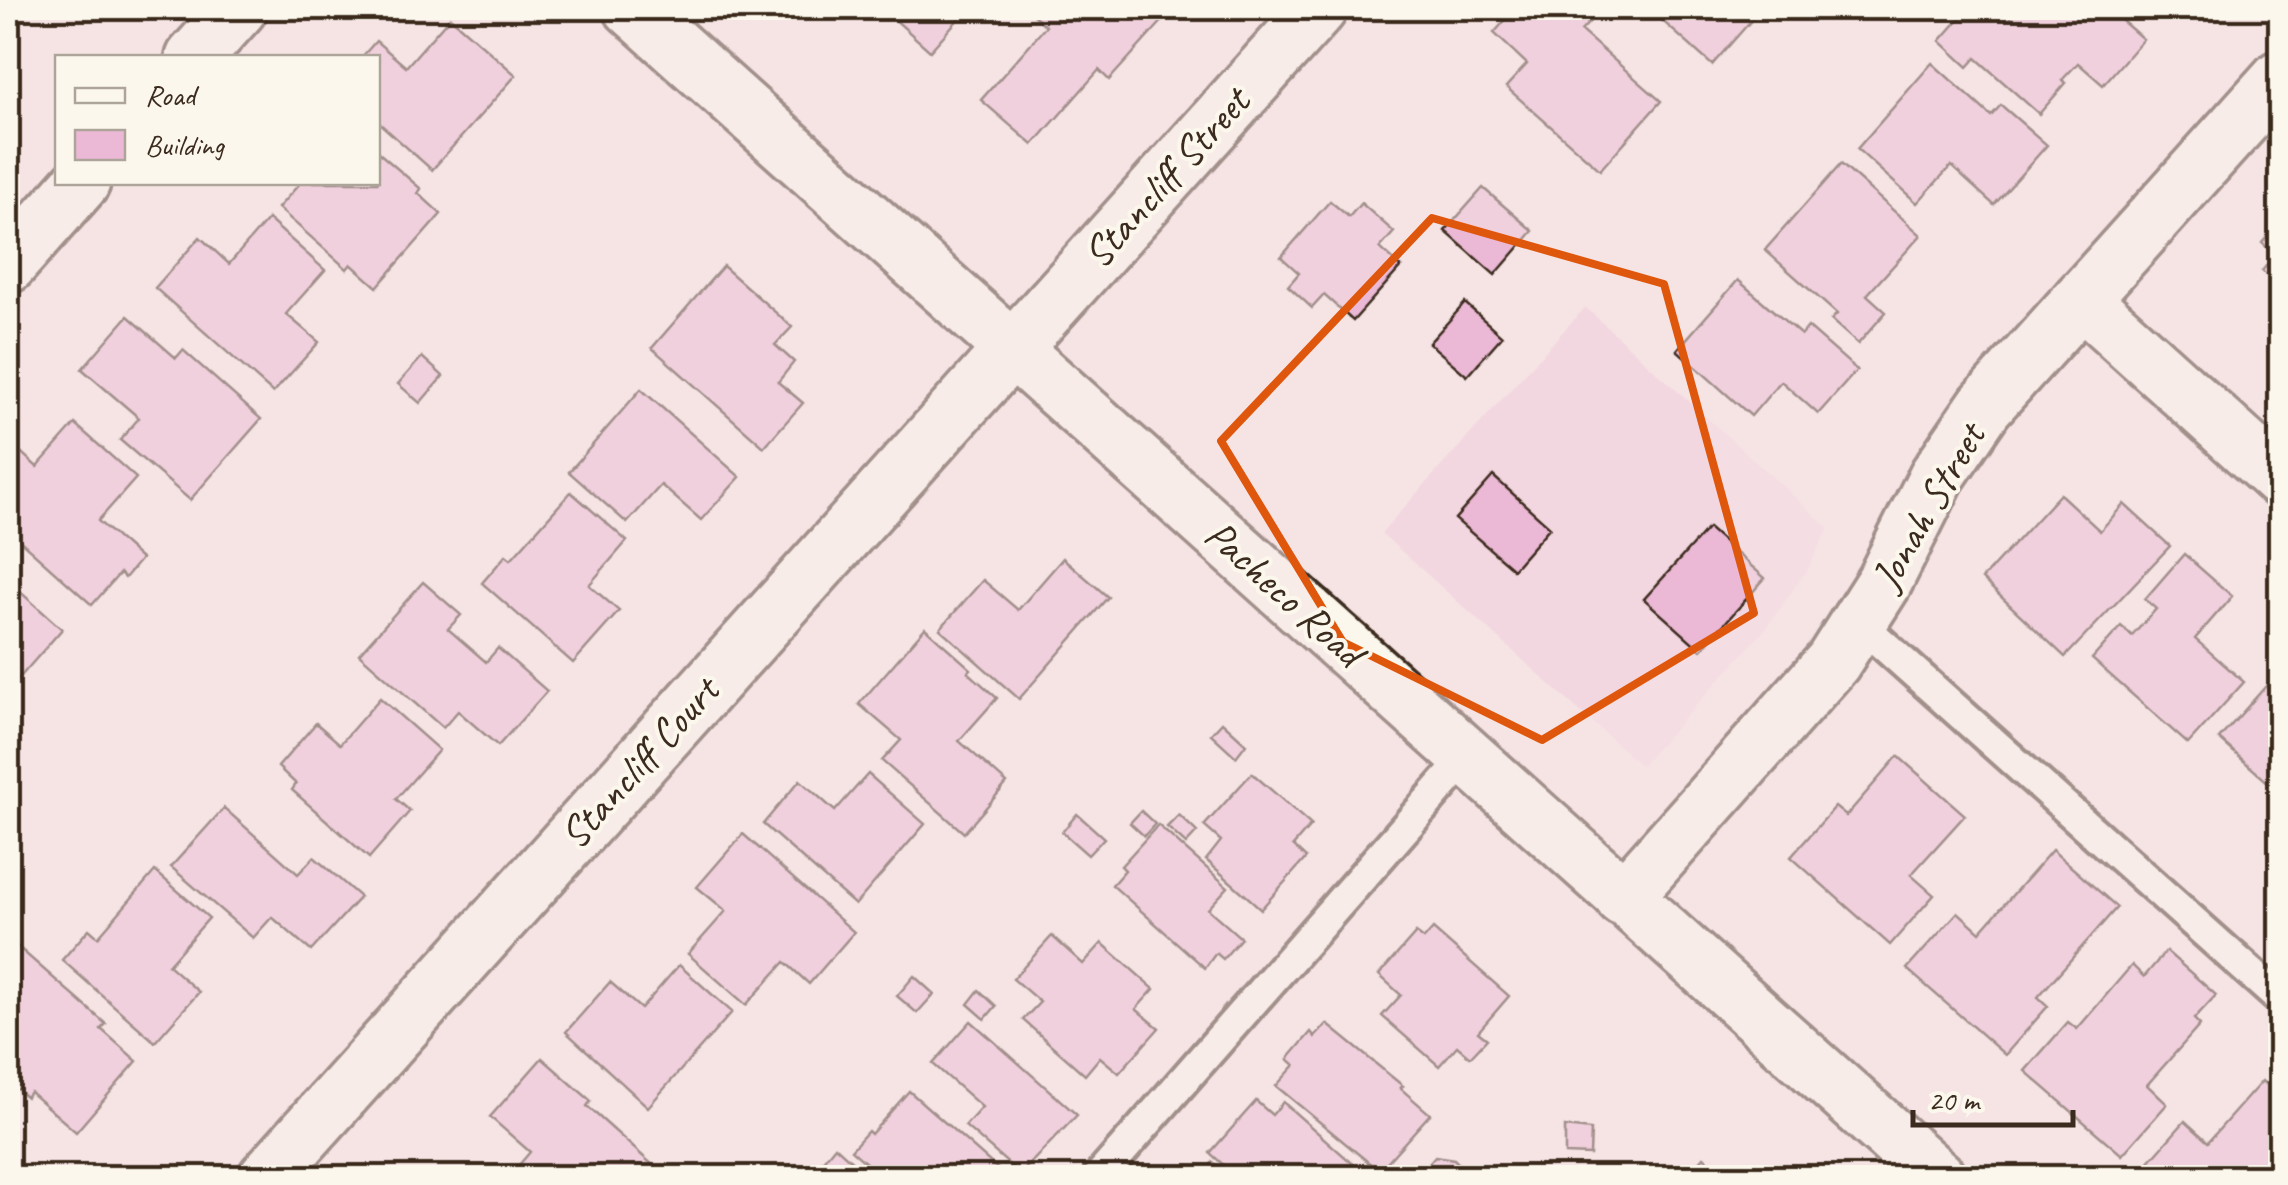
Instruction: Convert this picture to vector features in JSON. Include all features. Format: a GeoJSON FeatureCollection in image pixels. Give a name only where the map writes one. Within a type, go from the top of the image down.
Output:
{"type":"FeatureCollection","features":[{"type":"Feature","properties":{"kind":"street"},"geometry":{"type":"LineString","coordinates":[[197,55],[239,8]]}},
{"type":"Feature","properties":{"kind":"street","name":"Pacheco Road"},"geometry":{"type":"LineString","coordinates":[[632,8],[1938,1178]]}},
{"type":"Feature","properties":{"kind":"street","name":"Stancliff Street"},"geometry":{"type":"LineString","coordinates":[[1011,347],[1319,8]]}},
{"type":"Feature","properties":{"kind":"street","name":"Jonah Street"},"geometry":{"type":"LineString","coordinates":[[1624,898],[1833,662],[1884,582],[1947,462],[1985,406],[2280,78]]}},
{"type":"Feature","properties":{"kind":"street"},"geometry":{"type":"LineString","coordinates":[[8,265],[79,185]]}},
{"type":"Feature","properties":{"kind":"street"},"geometry":{"type":"LineString","coordinates":[[2081,299],[2280,479]]}},
{"type":"Feature","properties":{"kind":"street","name":"Stancliff Court"},"geometry":{"type":"LineString","coordinates":[[266,1178],[1011,347]]}},
{"type":"Feature","properties":{"kind":"lane"},"geometry":{"type":"LineString","coordinates":[[1858,622],[2280,999]]}},
{"type":"Feature","properties":{"kind":"lane"},"geometry":{"type":"LineString","coordinates":[[1098,1178],[1468,756]]}},
{"type":"Feature","properties":{"kind":"highlighted area"},"geometry":{"type":"Polygon","coordinates":[[[1432,218],[1664,284],[1754,613],[1542,740],[1343,642],[1221,441],[1432,218]]]}},
{"type":"Feature","properties":{"kind":"shaded area"},"geometry":{"type":"Polygon","coordinates":[[[1585,307],[1829,528],[1808,569],[1765,630],[1641,766],[1381,533],[1585,307]]]}},
{"type":"Feature","properties":{"kind":"building"},"geometry":{"type":"Polygon","coordinates":[[[882,8],[968,8],[930,51],[882,8]]]}},
{"type":"Feature","properties":{"kind":"building"},"geometry":{"type":"Polygon","coordinates":[[[1026,8],[1174,8],[1109,80],[1099,70],[1033,145],[981,100],[1046,26],[1026,8]]]}},
{"type":"Feature","properties":{"kind":"building"},"geometry":{"type":"Polygon","coordinates":[[[1516,8],[1582,8],[1593,18],[1581,31],[1661,101],[1600,170],[1506,87],[1527,64],[1494,33],[1516,8]]]}},
{"type":"Feature","properties":{"kind":"building"},"geometry":{"type":"Polygon","coordinates":[[[1648,8],[1762,8],[1712,65],[1648,8]]]}},
{"type":"Feature","properties":{"kind":"building"},"geometry":{"type":"Polygon","coordinates":[[[1969,8],[2000,8],[2011,17],[2019,8],[2107,8],[2143,39],[2103,85],[2078,63],[2039,114],[1976,58],[1968,67],[1940,41],[1969,8]]]}},
{"type":"Feature","properties":{"kind":"building"},"geometry":{"type":"Polygon","coordinates":[[[450,17],[516,75],[432,170],[380,124],[380,55],[364,55],[376,41],[406,67],[450,17]]]}},
{"type":"Feature","properties":{"kind":"building"},"geometry":{"type":"Polygon","coordinates":[[[1932,63],[1991,116],[2001,105],[2047,145],[1994,205],[1951,166],[1917,203],[1857,149],[1932,63]]]}},
{"type":"Feature","properties":{"kind":"building"},"geometry":{"type":"Polygon","coordinates":[[[380,154],[421,189],[418,193],[441,214],[377,287],[351,264],[347,269],[278,208],[298,185],[380,185],[380,154]]]}},
{"type":"Feature","properties":{"kind":"building"},"geometry":{"type":"Polygon","coordinates":[[[1841,164],[1921,235],[1867,295],[1886,312],[1858,344],[1831,320],[1837,314],[1765,250],[1841,164]]]}},
{"type":"Feature","properties":{"kind":"building"},"geometry":{"type":"Polygon","coordinates":[[[1483,188],[1533,231],[1495,275],[1445,231],[1483,188]]]}},
{"type":"Feature","properties":{"kind":"building"},"geometry":{"type":"Polygon","coordinates":[[[1330,201],[1349,217],[1361,203],[1394,232],[1380,248],[1401,267],[1353,321],[1324,295],[1312,308],[1288,286],[1299,273],[1281,257],[1330,201]]]}},
{"type":"Feature","properties":{"kind":"building"},"geometry":{"type":"Polygon","coordinates":[[[268,219],[325,270],[286,314],[319,342],[273,393],[155,288],[200,237],[229,264],[268,219]]]}},
{"type":"Feature","properties":{"kind":"building"},"geometry":{"type":"Polygon","coordinates":[[[2280,222],[2280,288],[2262,271],[2275,255],[2262,243],[2280,222]]]}},
{"type":"Feature","properties":{"kind":"building"},"geometry":{"type":"Polygon","coordinates":[[[723,266],[792,327],[775,345],[794,362],[778,382],[803,403],[764,447],[652,348],[723,266]]]}},
{"type":"Feature","properties":{"kind":"building"},"geometry":{"type":"Polygon","coordinates":[[[1738,280],[1801,335],[1808,327],[1857,370],[1818,414],[1781,381],[1751,416],[1677,350],[1738,280]]]}},
{"type":"Feature","properties":{"kind":"building"},"geometry":{"type":"Polygon","coordinates":[[[1465,303],[1502,336],[1467,376],[1429,343],[1465,303]]]}},
{"type":"Feature","properties":{"kind":"building"},"geometry":{"type":"Polygon","coordinates":[[[128,316],[176,358],[183,350],[261,419],[190,500],[120,440],[139,418],[82,369],[128,316]]]}},
{"type":"Feature","properties":{"kind":"building"},"geometry":{"type":"Polygon","coordinates":[[[422,357],[443,376],[420,403],[398,384],[422,357]]]}},
{"type":"Feature","properties":{"kind":"building"},"geometry":{"type":"Polygon","coordinates":[[[641,389],[740,477],[701,520],[661,485],[627,523],[569,472],[641,389]]]}},
{"type":"Feature","properties":{"kind":"building"},"geometry":{"type":"Polygon","coordinates":[[[75,424],[136,478],[98,521],[141,559],[125,578],[120,573],[92,605],[8,530],[8,450],[12,444],[37,467],[75,424]]]}},
{"type":"Feature","properties":{"kind":"building"},"geometry":{"type":"Polygon","coordinates":[[[1493,476],[1550,527],[1513,569],[1455,519],[1493,476]]]}},
{"type":"Feature","properties":{"kind":"building"},"geometry":{"type":"Polygon","coordinates":[[[571,492],[627,541],[589,585],[619,611],[573,663],[482,583],[506,555],[511,559],[571,492]]]}},
{"type":"Feature","properties":{"kind":"building"},"geometry":{"type":"Polygon","coordinates":[[[2060,494],[2100,531],[2124,504],[2170,546],[2065,657],[1982,579],[2060,494]]]}},
{"type":"Feature","properties":{"kind":"building"},"geometry":{"type":"Polygon","coordinates":[[[1708,528],[1765,578],[1701,650],[1644,599],[1708,528]]]}},
{"type":"Feature","properties":{"kind":"building"},"geometry":{"type":"Polygon","coordinates":[[[2184,554],[2232,596],[2195,639],[2244,682],[2188,744],[2092,659],[2121,626],[2132,636],[2156,609],[2145,599],[2184,554]]]}},
{"type":"Feature","properties":{"kind":"building"},"geometry":{"type":"Polygon","coordinates":[[[1063,558],[1108,597],[1019,699],[940,629],[983,580],[1018,610],[1063,558]]]}},
{"type":"Feature","properties":{"kind":"building"},"geometry":{"type":"Polygon","coordinates":[[[8,581],[62,629],[8,691],[8,581]]]}},
{"type":"Feature","properties":{"kind":"building"},"geometry":{"type":"Polygon","coordinates":[[[423,582],[461,615],[448,629],[486,662],[498,648],[547,691],[498,746],[458,711],[443,728],[359,654],[423,582]]]}},
{"type":"Feature","properties":{"kind":"building"},"geometry":{"type":"Polygon","coordinates":[[[925,628],[997,698],[959,741],[1007,783],[964,833],[882,761],[901,740],[859,704],[925,628]]]}},
{"type":"Feature","properties":{"kind":"building"},"geometry":{"type":"Polygon","coordinates":[[[2274,677],[2280,683],[2280,793],[2219,739],[2274,677]]]}},
{"type":"Feature","properties":{"kind":"building"},"geometry":{"type":"Polygon","coordinates":[[[380,698],[439,750],[396,799],[410,811],[369,858],[292,790],[296,784],[278,767],[316,723],[340,744],[380,698]]]}},
{"type":"Feature","properties":{"kind":"building"},"geometry":{"type":"Polygon","coordinates":[[[1222,722],[1246,744],[1236,757],[1211,734],[1222,722]]]}},
{"type":"Feature","properties":{"kind":"building"},"geometry":{"type":"Polygon","coordinates":[[[1898,756],[1965,815],[1911,875],[1934,895],[1890,945],[1791,857],[1835,807],[1846,816],[1898,756]]]}},
{"type":"Feature","properties":{"kind":"building"},"geometry":{"type":"Polygon","coordinates":[[[1252,773],[1311,825],[1293,846],[1306,858],[1261,909],[1206,860],[1221,841],[1204,826],[1252,773]]]}},
{"type":"Feature","properties":{"kind":"building"},"geometry":{"type":"Polygon","coordinates":[[[868,774],[925,824],[855,905],[763,824],[800,780],[835,811],[868,774]]]}},
{"type":"Feature","properties":{"kind":"building"},"geometry":{"type":"Polygon","coordinates":[[[224,808],[298,874],[314,857],[360,897],[311,951],[272,917],[253,938],[171,867],[224,808]]]}},
{"type":"Feature","properties":{"kind":"building"},"geometry":{"type":"Polygon","coordinates":[[[1141,811],[1155,824],[1144,836],[1130,823],[1141,811]]]}},
{"type":"Feature","properties":{"kind":"building"},"geometry":{"type":"Polygon","coordinates":[[[1077,814],[1104,838],[1088,855],[1062,832],[1077,814]]]}},
{"type":"Feature","properties":{"kind":"building"},"geometry":{"type":"Polygon","coordinates":[[[1179,815],[1197,832],[1186,844],[1167,827],[1179,815]]]}},
{"type":"Feature","properties":{"kind":"building"},"geometry":{"type":"Polygon","coordinates":[[[1158,825],[1228,887],[1208,909],[1241,938],[1223,959],[1216,953],[1205,968],[1112,885],[1125,870],[1121,866],[1158,825]]]}},
{"type":"Feature","properties":{"kind":"building"},"geometry":{"type":"Polygon","coordinates":[[[743,834],[854,932],[809,984],[785,962],[746,1005],[688,954],[726,911],[697,887],[743,834]]]}},
{"type":"Feature","properties":{"kind":"building"},"geometry":{"type":"Polygon","coordinates":[[[2052,850],[2117,907],[2038,997],[2048,1006],[2005,1055],[1907,969],[1958,912],[1980,932],[2052,850]]]}},
{"type":"Feature","properties":{"kind":"building"},"geometry":{"type":"Polygon","coordinates":[[[155,871],[209,918],[168,965],[199,992],[155,1042],[62,960],[89,929],[98,937],[155,871]]]}},
{"type":"Feature","properties":{"kind":"building"},"geometry":{"type":"Polygon","coordinates":[[[1433,929],[1509,996],[1478,1032],[1487,1039],[1470,1057],[1457,1046],[1439,1066],[1382,1016],[1401,995],[1379,975],[1416,933],[1424,939],[1433,929]]]}},
{"type":"Feature","properties":{"kind":"building"},"geometry":{"type":"Polygon","coordinates":[[[1052,936],[1083,964],[1102,943],[1154,989],[1136,1009],[1159,1028],[1119,1073],[1100,1057],[1085,1075],[1023,1020],[1040,1002],[1013,979],[1052,936]]]}},
{"type":"Feature","properties":{"kind":"building"},"geometry":{"type":"Polygon","coordinates":[[[17,946],[106,1024],[101,1029],[137,1061],[76,1132],[30,1092],[26,1097],[8,1081],[8,1066],[18,1054],[8,1045],[8,957],[17,946]]]}},
{"type":"Feature","properties":{"kind":"building"},"geometry":{"type":"Polygon","coordinates":[[[2166,951],[2216,995],[2194,1019],[2200,1025],[2147,1085],[2167,1104],[2122,1155],[2025,1071],[2068,1022],[2077,1029],[2132,965],[2144,977],[2166,951]]]}},
{"type":"Feature","properties":{"kind":"building"},"geometry":{"type":"Polygon","coordinates":[[[679,965],[732,1012],[648,1107],[566,1032],[610,982],[641,1009],[679,965]]]}},
{"type":"Feature","properties":{"kind":"building"},"geometry":{"type":"Polygon","coordinates":[[[914,976],[934,994],[917,1013],[897,996],[914,976]]]}},
{"type":"Feature","properties":{"kind":"building"},"geometry":{"type":"Polygon","coordinates":[[[979,990],[996,1006],[985,1019],[968,1004],[979,990]]]}},
{"type":"Feature","properties":{"kind":"building"},"geometry":{"type":"Polygon","coordinates":[[[971,1021],[1077,1115],[1020,1174],[965,1126],[982,1107],[933,1064],[971,1021]]]}},
{"type":"Feature","properties":{"kind":"building"},"geometry":{"type":"Polygon","coordinates":[[[1327,1024],[1403,1086],[1400,1088],[1430,1114],[1379,1171],[1276,1086],[1295,1065],[1288,1059],[1311,1032],[1315,1037],[1327,1024]]]}},
{"type":"Feature","properties":{"kind":"building"},"geometry":{"type":"Polygon","coordinates":[[[542,1058],[591,1101],[587,1106],[656,1168],[648,1178],[521,1178],[514,1171],[530,1152],[490,1117],[542,1058]]]}},
{"type":"Feature","properties":{"kind":"building"},"geometry":{"type":"Polygon","coordinates":[[[2280,1067],[2280,1178],[2144,1178],[2139,1173],[2185,1121],[2208,1142],[2262,1081],[2265,1084],[2280,1067]]]}},
{"type":"Feature","properties":{"kind":"building"},"geometry":{"type":"Polygon","coordinates":[[[909,1091],[1008,1178],[883,1178],[851,1150],[868,1131],[871,1134],[909,1091]]]}},
{"type":"Feature","properties":{"kind":"building"},"geometry":{"type":"Polygon","coordinates":[[[1256,1101],[1272,1115],[1283,1102],[1369,1178],[1238,1178],[1210,1153],[1256,1101]]]}},
{"type":"Feature","properties":{"kind":"building"},"geometry":{"type":"Polygon","coordinates":[[[1565,1127],[1591,1130],[1590,1155],[1565,1154],[1565,1127]]]}},
{"type":"Feature","properties":{"kind":"building"},"geometry":{"type":"Polygon","coordinates":[[[835,1146],[854,1163],[841,1178],[821,1163],[835,1146]]]}},
{"type":"Feature","properties":{"kind":"building"},"geometry":{"type":"Polygon","coordinates":[[[1435,1156],[1454,1159],[1473,1178],[1416,1178],[1435,1156]]]}},
{"type":"Feature","properties":{"kind":"building"},"geometry":{"type":"Polygon","coordinates":[[[1704,1157],[1727,1178],[1686,1178],[1704,1157]]]}},
{"type":"Feature","properties":{"kind":"building"},"geometry":{"type":"Polygon","coordinates":[[[1213,1162],[1231,1178],[1199,1178],[1213,1162]]]}}]}
